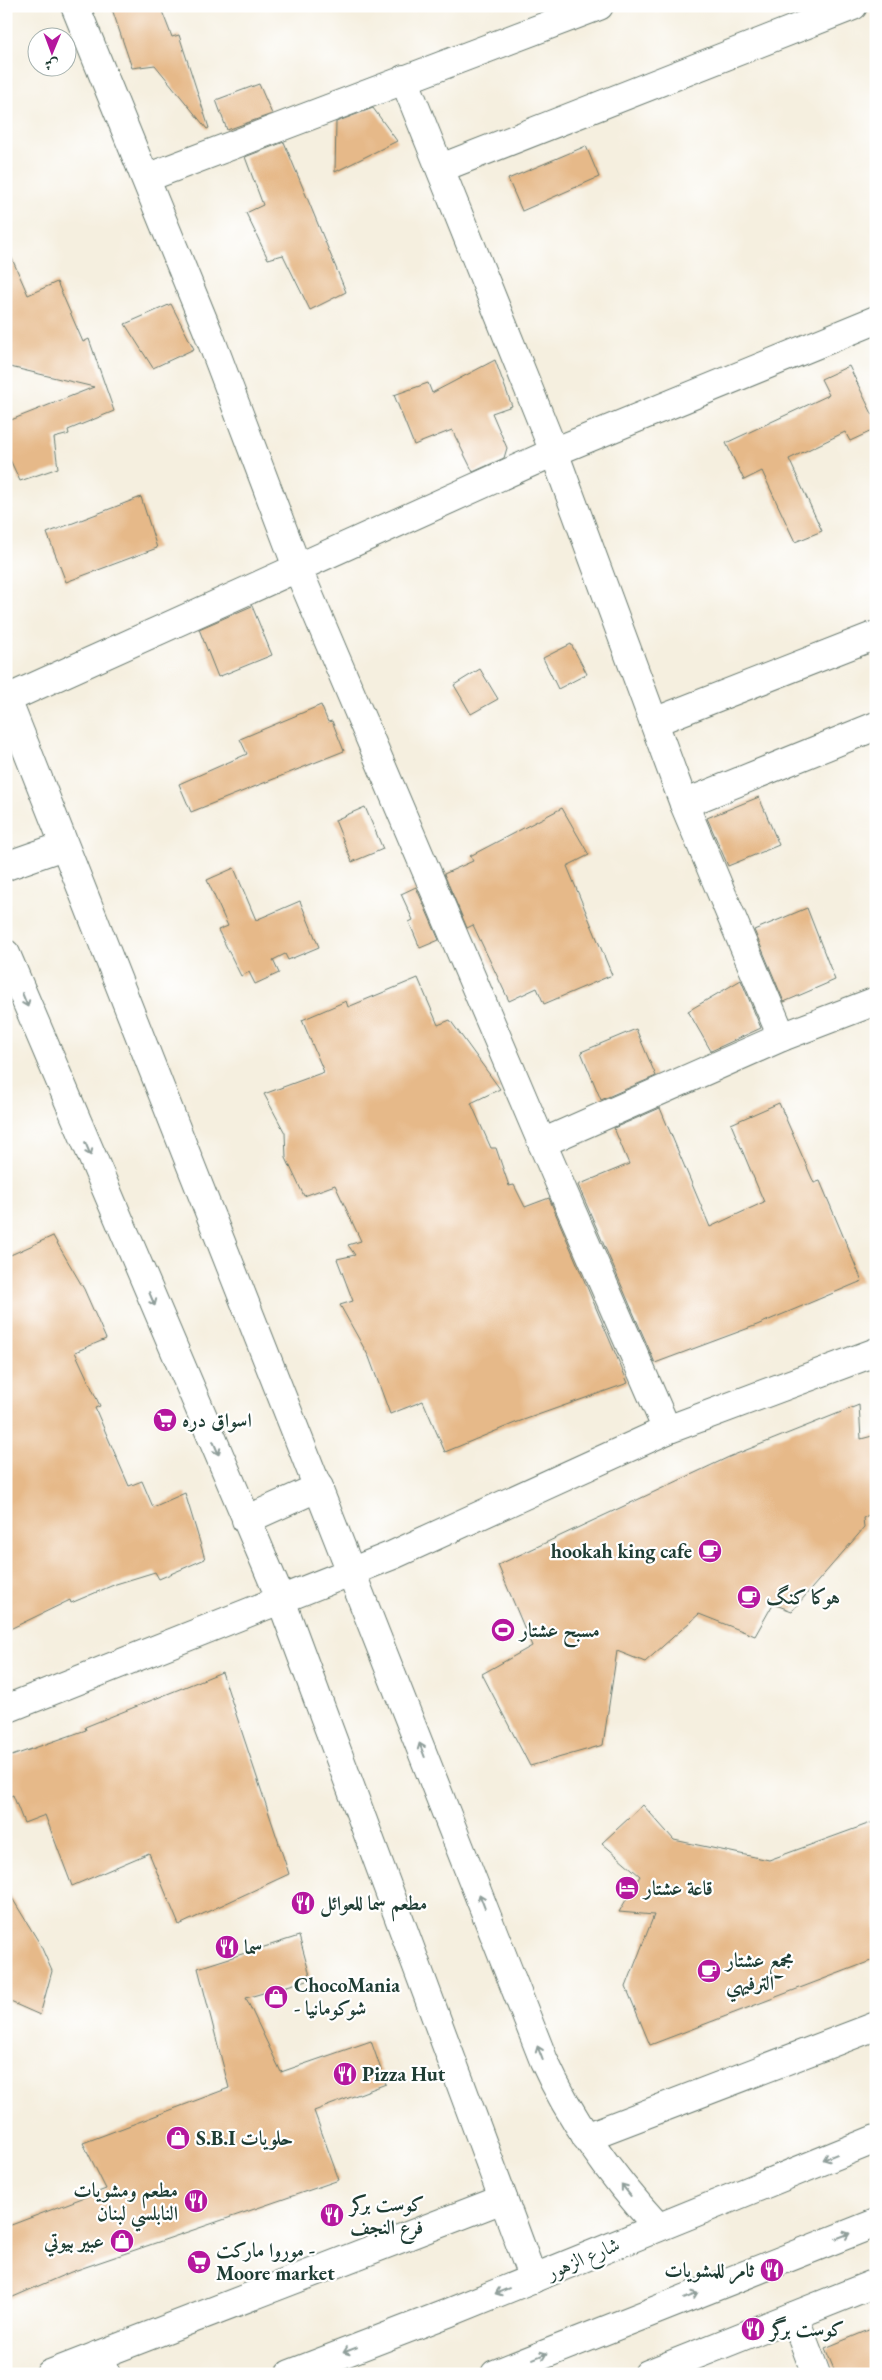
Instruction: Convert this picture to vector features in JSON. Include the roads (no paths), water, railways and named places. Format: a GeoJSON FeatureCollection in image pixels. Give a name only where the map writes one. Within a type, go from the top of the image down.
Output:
{"type":"FeatureCollection","features":[{"type":"Feature","properties":{"kind":"street"},"geometry":{"type":"LineString","coordinates":[[76,6],[208,332],[297,567],[542,1143],[667,1430]]}},
{"type":"Feature","properties":{"kind":"street"},"geometry":{"type":"LineString","coordinates":[[146,178],[598,6]]}},
{"type":"Feature","properties":{"kind":"street"},"geometry":{"type":"LineString","coordinates":[[441,168],[853,6]]}},
{"type":"Feature","properties":{"kind":"street"},"geometry":{"type":"LineString","coordinates":[[404,79],[554,452],[684,804],[782,1037]]}},
{"type":"Feature","properties":{"kind":"street"},"geometry":{"type":"LineString","coordinates":[[658,2226],[632,2198],[586,2137],[569,2112],[544,2061],[352,1571],[63,846],[7,698],[554,452],[876,320]]}},
{"type":"Feature","properties":{"kind":"street"},"geometry":{"type":"LineString","coordinates":[[654,722],[876,635]]}},
{"type":"Feature","properties":{"kind":"street"},"geometry":{"type":"LineString","coordinates":[[684,804],[876,726]]}},
{"type":"Feature","properties":{"kind":"street"},"geometry":{"type":"LineString","coordinates":[[6,866],[63,846]]}},
{"type":"Feature","properties":{"kind":"street"},"geometry":{"type":"LineString","coordinates":[[6,954],[281,1600],[533,2279]]}},
{"type":"Feature","properties":{"kind":"street"},"geometry":{"type":"LineString","coordinates":[[542,1143],[782,1037],[876,1001]]}},
{"type":"Feature","properties":{"kind":"street"},"geometry":{"type":"LineString","coordinates":[[6,1709],[352,1571],[667,1430],[876,1352]]}},
{"type":"Feature","properties":{"kind":"street"},"geometry":{"type":"LineString","coordinates":[[246,1520],[319,1488]]}},
{"type":"Feature","properties":{"kind":"street"},"geometry":{"type":"LineString","coordinates":[[586,2137],[876,2026]]}},
{"type":"Feature","properties":{"kind":"street","name":"شارع الزهور"},"geometry":{"type":"LineString","coordinates":[[290,2374],[533,2279],[658,2226],[876,2139]]}},
{"type":"Feature","properties":{"kind":"street"},"geometry":{"type":"LineString","coordinates":[[50,2374],[102,2364],[503,2198]]}},
{"type":"Feature","properties":{"kind":"street"},"geometry":{"type":"LineString","coordinates":[[495,2374],[876,2223]]}},
{"type":"Feature","properties":{"kind":"street"},"geometry":{"type":"LineString","coordinates":[[648,2374],[876,2283]]}},
{"type":"Feature","properties":{"kind":"street"},"geometry":{"type":"LineString","coordinates":[[794,2316],[816,2374]]}},
{"type":"Feature","properties":{"kind":"place","name":"اسواق دره"},"geometry":{"type":"Point","coordinates":[165,1420]}},
{"type":"Feature","properties":{"kind":"place","name":"hookah king cafe"},"geometry":{"type":"Point","coordinates":[710,1551]}},
{"type":"Feature","properties":{"kind":"place","name":"هوكا كنگ"},"geometry":{"type":"Point","coordinates":[749,1597]}},
{"type":"Feature","properties":{"kind":"place","name":"مسبح عشتار"},"geometry":{"type":"Point","coordinates":[503,1630]}},
{"type":"Feature","properties":{"kind":"place","name":"قاعة عشتار"},"geometry":{"type":"Point","coordinates":[627,1888]}},
{"type":"Feature","properties":{"kind":"place","name":"مطعم سما للعوائل"},"geometry":{"type":"Point","coordinates":[303,1903]}},
{"type":"Feature","properties":{"kind":"place","name":"سما"},"geometry":{"type":"Point","coordinates":[227,1947]}},
{"type":"Feature","properties":{"kind":"place","name":"مجمع عشتار الترفيهي"},"geometry":{"type":"Point","coordinates":[709,1971]}},
{"type":"Feature","properties":{"kind":"place","name":"ChocoMania - شوكومانيا"},"geometry":{"type":"Point","coordinates":[276,1997]}},
{"type":"Feature","properties":{"kind":"place","name":"Pizza Hut"},"geometry":{"type":"Point","coordinates":[345,2074]}},
{"type":"Feature","properties":{"kind":"place","name":"S.B.I حلويات"},"geometry":{"type":"Point","coordinates":[178,2138]}},
{"type":"Feature","properties":{"kind":"place","name":"مطعم ومشويات النابلسي لبنان"},"geometry":{"type":"Point","coordinates":[196,2201]}},
{"type":"Feature","properties":{"kind":"place","name":"كوست بركر فرع النجف"},"geometry":{"type":"Point","coordinates":[332,2215]}},
{"type":"Feature","properties":{"kind":"place","name":"عبير بيوتي"},"geometry":{"type":"Point","coordinates":[122,2241]}},
{"type":"Feature","properties":{"kind":"place","name":"موروا ماركت - Moore market"},"geometry":{"type":"Point","coordinates":[199,2262]}},
{"type":"Feature","properties":{"kind":"place","name":"ثامر للمشويات"},"geometry":{"type":"Point","coordinates":[772,2270]}},
{"type":"Feature","properties":{"kind":"place","name":"كوست برگر"},"geometry":{"type":"Point","coordinates":[753,2329]}}]}
